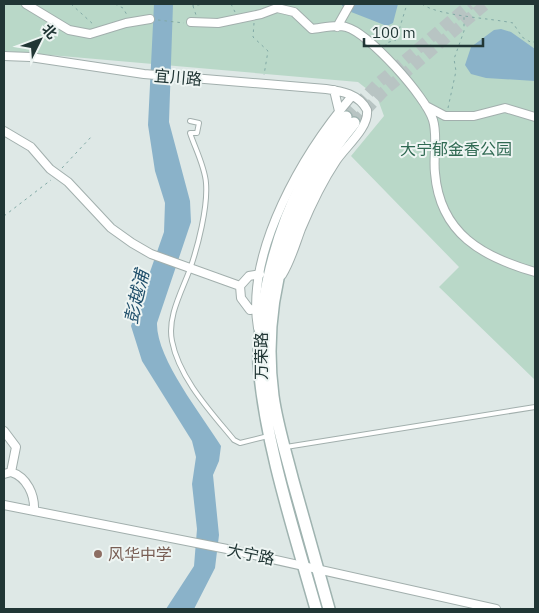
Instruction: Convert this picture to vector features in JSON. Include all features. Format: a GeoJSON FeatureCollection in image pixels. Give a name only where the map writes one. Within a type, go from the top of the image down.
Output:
{"type":"FeatureCollection","features":[{"type":"Feature","properties":{"kind":"main road","name":"万荣路"},"geometry":{"type":"LineString","coordinates":[[329,609],[284,447],[273,396],[270,364],[273,310],[277,284],[292,229],[302,204],[329,156],[346,117]]}},
{"type":"Feature","properties":{"kind":"main road","name":"万荣路"},"geometry":{"type":"LineString","coordinates":[[316,609],[270,436],[262,398],[259,337],[268,281],[283,226],[306,174],[346,117]]}},
{"type":"Feature","properties":{"kind":"street"},"geometry":{"type":"LineString","coordinates":[[26,4],[69,30],[90,34],[150,19]]}},
{"type":"Feature","properties":{"kind":"street"},"geometry":{"type":"LineString","coordinates":[[337,27],[350,4]]}},
{"type":"Feature","properties":{"kind":"street"},"geometry":{"type":"LineString","coordinates":[[191,22],[218,23],[254,16],[277,8],[294,12],[312,29],[346,27],[385,57],[421,96],[433,121],[435,174],[440,199],[454,228],[480,251],[509,264],[535,272]]}},
{"type":"Feature","properties":{"kind":"street","name":"宜川路"},"geometry":{"type":"LineString","coordinates":[[4,56],[30,57],[144,74],[334,90],[352,96]]}},
{"type":"Feature","properties":{"kind":"street"},"geometry":{"type":"LineString","coordinates":[[334,90],[346,117]]}},
{"type":"Feature","properties":{"kind":"street"},"geometry":{"type":"LineString","coordinates":[[259,337],[254,309],[260,274],[266,250],[286,196],[314,145],[346,117],[352,96],[364,104],[367,110],[365,123],[336,160],[322,183],[306,216],[292,259],[277,284]]}},
{"type":"Feature","properties":{"kind":"street"},"geometry":{"type":"LineString","coordinates":[[426,106],[446,116],[474,116],[505,108],[535,117]]}},
{"type":"Feature","properties":{"kind":"street"},"geometry":{"type":"LineString","coordinates":[[4,131],[30,146],[50,169],[68,182],[111,228],[151,254],[240,286]]}},
{"type":"Feature","properties":{"kind":"street"},"geometry":{"type":"LineString","coordinates":[[240,286],[249,276],[260,274]]}},
{"type":"Feature","properties":{"kind":"street"},"geometry":{"type":"LineString","coordinates":[[240,286],[244,306],[250,310],[254,309]]}},
{"type":"Feature","properties":{"kind":"street"},"geometry":{"type":"LineString","coordinates":[[4,431],[16,447],[7,473],[18,475],[32,494],[34,511]]}},
{"type":"Feature","properties":{"kind":"street","name":"大宁路"},"geometry":{"type":"LineString","coordinates":[[4,505],[227,549],[496,609]]}},
{"type":"Feature","properties":{"kind":"lane"},"geometry":{"type":"LineString","coordinates":[[190,121],[199,123],[196,133],[190,133],[206,182],[204,217],[171,326],[176,357],[209,408],[234,440],[240,443],[270,436]]}},
{"type":"Feature","properties":{"kind":"lane"},"geometry":{"type":"LineString","coordinates":[[284,447],[535,408]]}},
{"type":"Feature","properties":{"kind":"path"},"geometry":{"type":"LineString","coordinates":[[71,4],[89,22],[104,31]]}},
{"type":"Feature","properties":{"kind":"path"},"geometry":{"type":"LineString","coordinates":[[115,4],[123,8],[132,22]]}},
{"type":"Feature","properties":{"kind":"path"},"geometry":{"type":"LineString","coordinates":[[193,4],[193,6],[203,4]]}},
{"type":"Feature","properties":{"kind":"path"},"geometry":{"type":"LineString","coordinates":[[385,57],[386,43],[396,40],[407,4]]}},
{"type":"Feature","properties":{"kind":"path"},"geometry":{"type":"LineString","coordinates":[[422,4],[441,13],[512,22],[522,37],[532,43],[535,41]]}},
{"type":"Feature","properties":{"kind":"path"},"geometry":{"type":"LineString","coordinates":[[446,116],[456,71],[454,59],[464,31],[464,15]]}},
{"type":"Feature","properties":{"kind":"path"},"geometry":{"type":"LineString","coordinates":[[254,16],[253,37],[268,51],[262,84]]}},
{"type":"Feature","properties":{"kind":"path"},"geometry":{"type":"LineString","coordinates":[[150,19],[191,22]]}},
{"type":"Feature","properties":{"kind":"green space","name":"大宁郁金香公园"},"geometry":{"type":"Polygon","coordinates":[[[4,4],[535,4],[535,380],[439,287],[459,267],[351,156],[384,116],[377,97],[358,82],[4,51],[4,4]]]}},
{"type":"Feature","properties":{"kind":"water"},"geometry":{"type":"Polygon","coordinates":[[[154,4],[173,4],[169,122],[190,201],[191,222],[157,323],[159,337],[172,369],[221,446],[219,461],[213,475],[219,535],[215,568],[194,609],[166,609],[194,566],[197,529],[192,484],[196,457],[192,441],[142,361],[131,326],[164,232],[165,203],[155,171],[148,125],[154,4]]]}},
{"type":"Feature","properties":{"kind":"water"},"geometry":{"type":"Polygon","coordinates":[[[341,4],[398,4],[393,23],[387,26],[346,10],[341,4]]]}},
{"type":"Feature","properties":{"kind":"water"},"geometry":{"type":"Polygon","coordinates":[[[501,29],[511,32],[535,49],[535,81],[486,78],[471,74],[465,65],[471,47],[494,30],[501,29]]]}},
{"type":"Feature","properties":{"kind":"tunnel"},"geometry":{"type":"LineString","coordinates":[[346,117],[377,84],[470,4]]}},
{"type":"Feature","properties":{"kind":"tunnel"},"geometry":{"type":"LineString","coordinates":[[354,123],[383,92],[486,4]]}},
{"type":"Feature","properties":{"kind":"place","name":"风华中学"},"geometry":{"type":"Point","coordinates":[98,554]}},
{"type":"Feature","properties":{"kind":"water label","name":"彭越浦"},"geometry":{"type":"Point","coordinates":[137,297]}}]}
